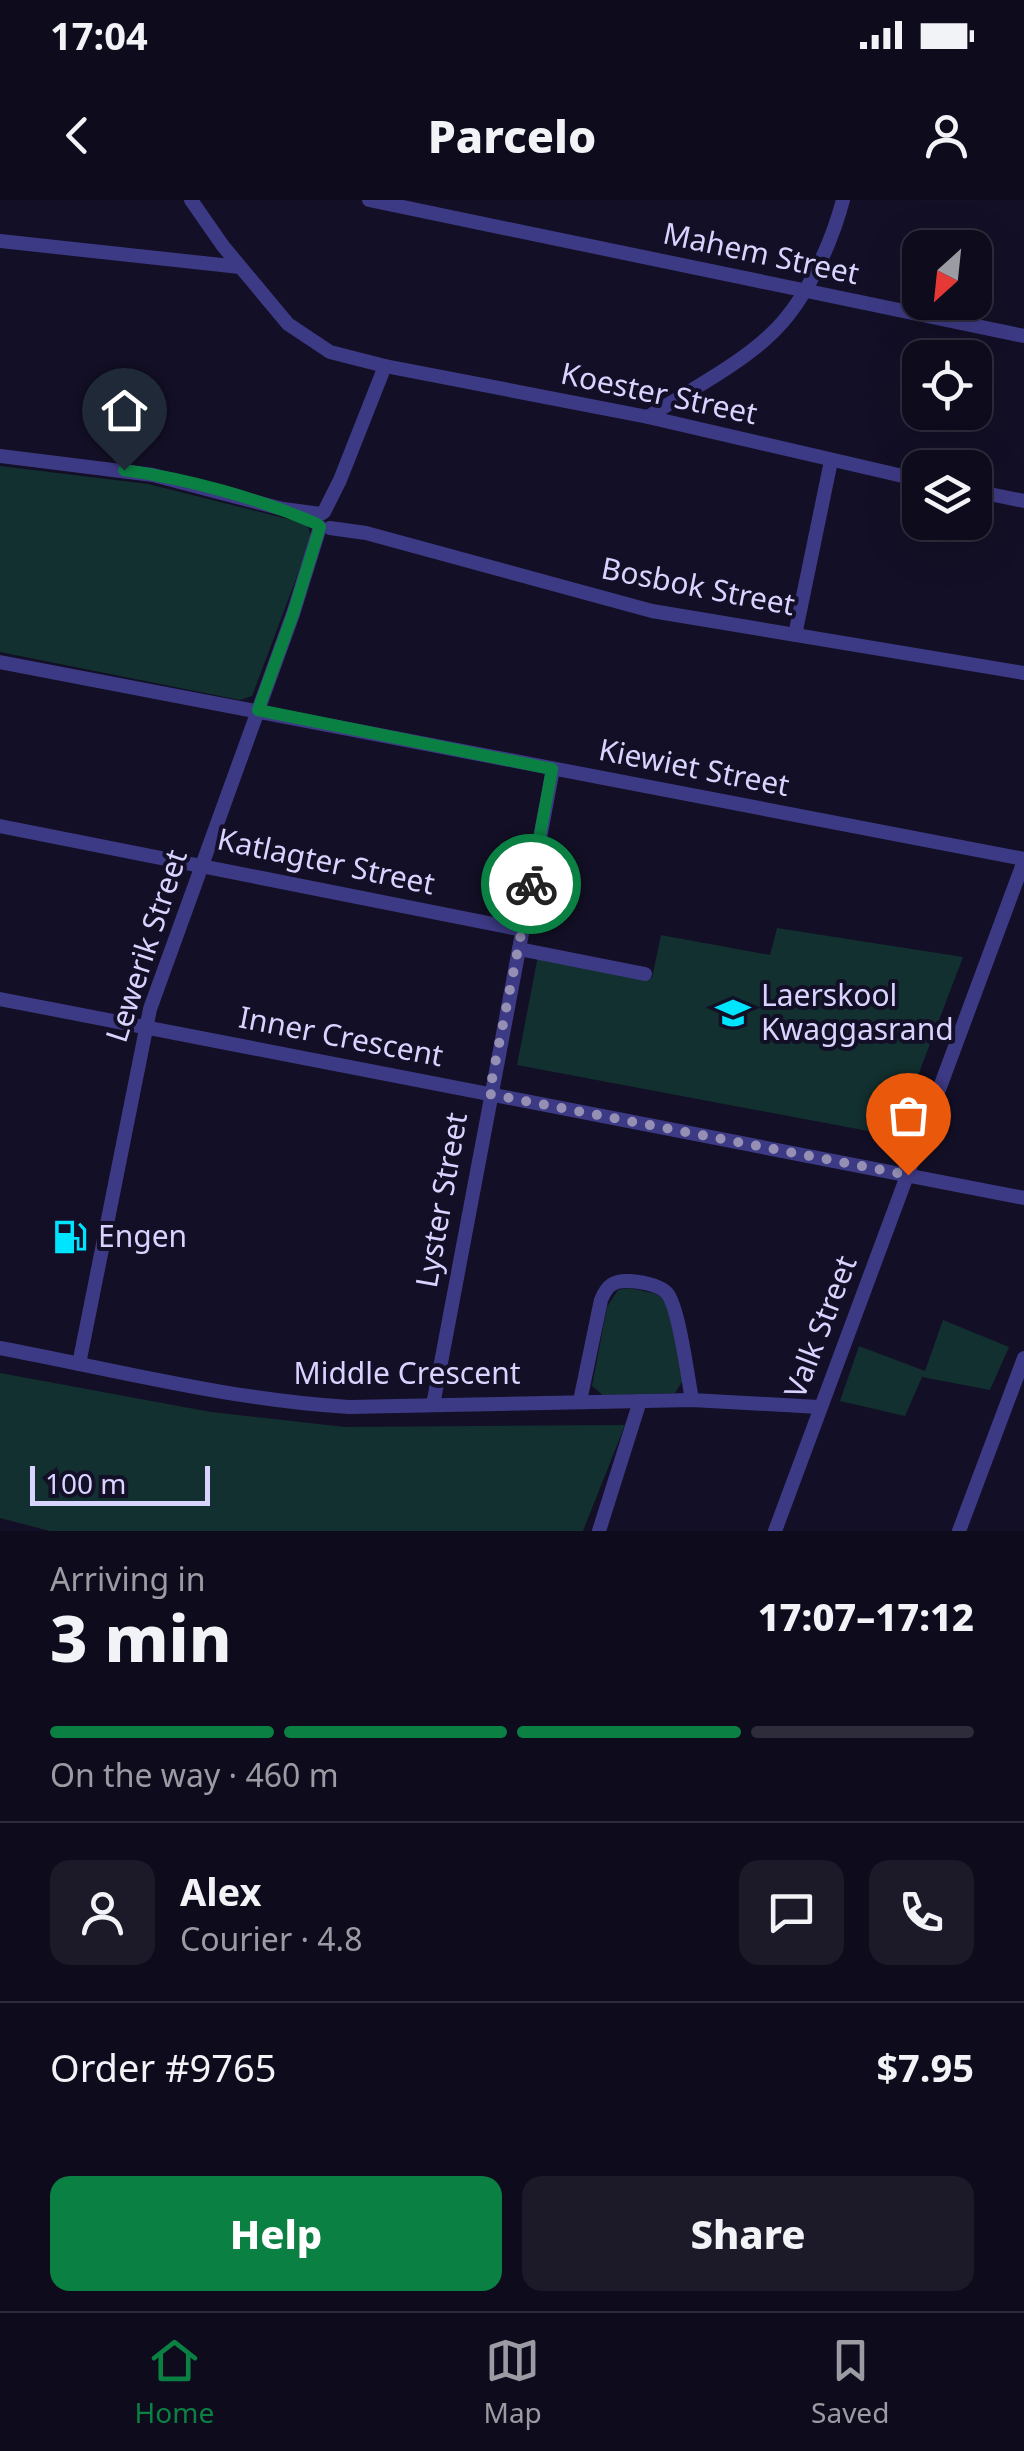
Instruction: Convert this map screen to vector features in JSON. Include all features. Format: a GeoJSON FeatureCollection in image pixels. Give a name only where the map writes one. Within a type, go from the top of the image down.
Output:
{"type":"FeatureCollection","features":[{"type":"Feature","properties":{"kind":"street","name":"Koester Street"},"geometry":{"type":"LineString","coordinates":[[191,200],[240,267],[298,333],[330,352],[648,417],[902,476]]}},
{"type":"Feature","properties":{"kind":"street","name":"Mahem Street"},"geometry":{"type":"LineString","coordinates":[[369,200],[1024,336]]}},
{"type":"Feature","properties":{"kind":"street"},"geometry":{"type":"LineString","coordinates":[[648,417],[770,335],[804,290],[843,200]]}},
{"type":"Feature","properties":{"kind":"street"},"geometry":{"type":"LineString","coordinates":[[0,241],[240,267]]}},
{"type":"Feature","properties":{"kind":"street","name":"Lewerik Street"},"geometry":{"type":"LineString","coordinates":[[79,1364],[145,1028],[312,556],[385,366]]}},
{"type":"Feature","properties":{"kind":"street","name":"Bosbok Street"},"geometry":{"type":"LineString","coordinates":[[0,456],[153,475],[652,611],[1024,673]]}},
{"type":"Feature","properties":{"kind":"street"},"geometry":{"type":"LineString","coordinates":[[794,634],[831,461]]}},
{"type":"Feature","properties":{"kind":"street"},"geometry":{"type":"LineString","coordinates":[[992,494],[1024,501]]}},
{"type":"Feature","properties":{"kind":"street","name":"Kiewiet Street"},"geometry":{"type":"LineString","coordinates":[[0,662],[1024,860]]}},
{"type":"Feature","properties":{"kind":"street","name":"Lyster Street"},"geometry":{"type":"LineString","coordinates":[[433,1405],[552,769]]}},
{"type":"Feature","properties":{"kind":"street","name":"Katlagter Street"},"geometry":{"type":"LineString","coordinates":[[0,826],[523,930]]}},
{"type":"Feature","properties":{"kind":"street","name":"Valk Street"},"geometry":{"type":"LineString","coordinates":[[774,1531],[1024,860]]}},
{"type":"Feature","properties":{"kind":"street"},"geometry":{"type":"LineString","coordinates":[[519,949],[645,974]]}},
{"type":"Feature","properties":{"kind":"street","name":"Inner Crescent"},"geometry":{"type":"LineString","coordinates":[[0,1000],[1024,1198]]}},
{"type":"Feature","properties":{"kind":"street"},"geometry":{"type":"LineString","coordinates":[[580,1402],[601,1300],[608,1286],[618,1281],[645,1283],[667,1293],[674,1307],[692,1400]]}},
{"type":"Feature","properties":{"kind":"street","name":"Middle Crescent"},"geometry":{"type":"LineString","coordinates":[[0,1348],[306,1405],[349,1408],[692,1400],[819,1407]]}},
{"type":"Feature","properties":{"kind":"street"},"geometry":{"type":"LineString","coordinates":[[959,1531],[1024,1358]]}},
{"type":"Feature","properties":{"kind":"street"},"geometry":{"type":"LineString","coordinates":[[599,1531],[640,1401]]}},
{"type":"Feature","properties":{"kind":"green space"},"geometry":{"type":"Polygon","coordinates":[[[0,466],[148,484],[304,523],[311,539],[252,696],[240,700],[0,652],[0,466]]]}},
{"type":"Feature","properties":{"kind":"green space"},"geometry":{"type":"Polygon","coordinates":[[[777,928],[963,957],[895,1136],[517,1065],[538,956],[652,978],[661,935],[770,955],[777,928]]]}},
{"type":"Feature","properties":{"kind":"green space"},"geometry":{"type":"Polygon","coordinates":[[[629,1288],[666,1299],[683,1380],[675,1393],[603,1395],[592,1386],[607,1307],[618,1290],[629,1288]]]}},
{"type":"Feature","properties":{"kind":"green space"},"geometry":{"type":"Polygon","coordinates":[[[943,1320],[1009,1347],[990,1390],[922,1377],[905,1416],[840,1401],[859,1346],[925,1371],[943,1320]]]}},
{"type":"Feature","properties":{"kind":"green space"},"geometry":{"type":"Polygon","coordinates":[[[0,1373],[211,1412],[345,1427],[625,1425],[583,1531],[50,1531],[0,1518],[0,1373]]]}},
{"type":"Feature","properties":{"kind":"way so far"},"geometry":{"type":"LineString","coordinates":[[531,884],[489,1094],[908,1175]]}},
{"type":"Feature","properties":{"kind":"place","name":"Laerskool Kwaggasrand"},"geometry":{"type":"Point","coordinates":[733,1013]}},
{"type":"Feature","properties":{"kind":"place","name":"Engen"},"geometry":{"type":"Point","coordinates":[70,1237]}},
{"type":"Feature","properties":{"kind":"route"},"geometry":{"type":"LineString","coordinates":[[124,470],[283,509],[320,527],[258,710],[552,769],[531,884]]}}]}
